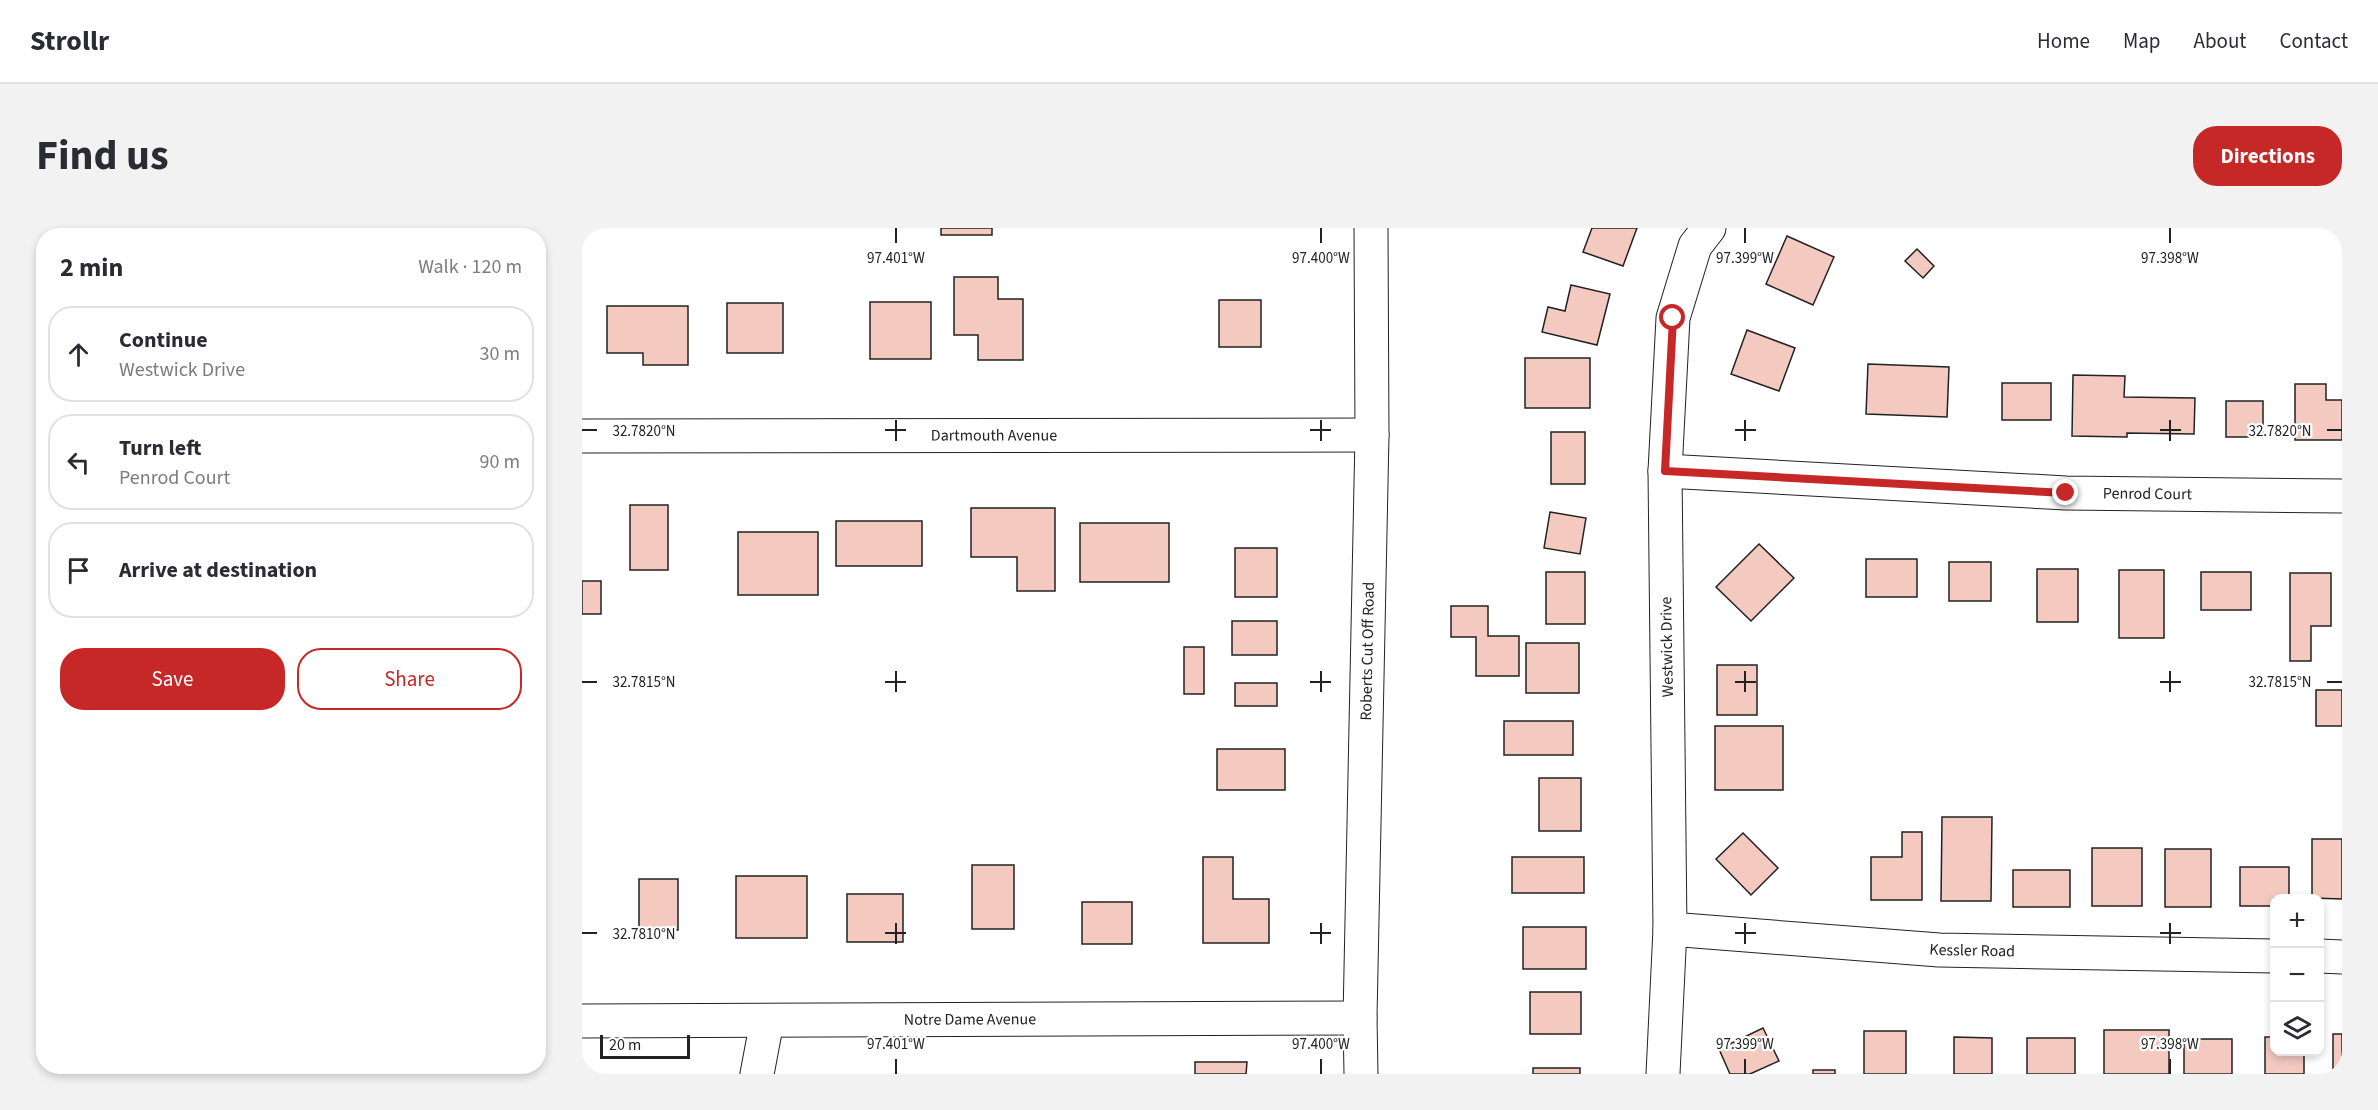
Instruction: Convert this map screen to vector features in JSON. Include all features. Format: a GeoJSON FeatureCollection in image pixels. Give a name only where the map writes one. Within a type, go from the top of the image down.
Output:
{"type":"FeatureCollection","features":[{"type":"Feature","properties":{"kind":"street","name":"Roberts Cut Off Road"},"geometry":{"type":"LineString","coordinates":[[1361,1074],[1360,1018],[1372,435],[1371,228]]}},
{"type":"Feature","properties":{"kind":"street","name":"Westwick Drive"},"geometry":{"type":"LineString","coordinates":[[1663,1074],[1670,929],[1665,471],[1673,318],[1695,246],[1709,228]]}},
{"type":"Feature","properties":{"kind":"street","name":"Dartmouth Avenue"},"geometry":{"type":"LineString","coordinates":[[582,436],[1372,435]]}},
{"type":"Feature","properties":{"kind":"street","name":"Penrod Court"},"geometry":{"type":"LineString","coordinates":[[1665,471],[2066,493],[2342,496]]}},
{"type":"Feature","properties":{"kind":"street","name":"Kessler Road"},"geometry":{"type":"LineString","coordinates":[[1670,929],[1939,950],[2270,956]]}},
{"type":"Feature","properties":{"kind":"street"},"geometry":{"type":"LineString","coordinates":[[2324,956],[2342,957]]}},
{"type":"Feature","properties":{"kind":"street","name":"Notre Dame Avenue"},"geometry":{"type":"LineString","coordinates":[[582,1021],[1360,1018]]}},
{"type":"Feature","properties":{"kind":"street"},"geometry":{"type":"LineString","coordinates":[[758,1074],[768,1021]]}},
{"type":"Feature","properties":{"kind":"building"},"geometry":{"type":"Polygon","coordinates":[[[941,228],[992,228],[992,235],[941,235],[941,228]]]}},
{"type":"Feature","properties":{"kind":"building"},"geometry":{"type":"Polygon","coordinates":[[[1592,228],[1637,228],[1623,266],[1583,252],[1592,228]]]}},
{"type":"Feature","properties":{"kind":"building"},"geometry":{"type":"Polygon","coordinates":[[[1787,236],[1834,257],[1813,305],[1766,284],[1787,236]]]}},
{"type":"Feature","properties":{"kind":"building"},"geometry":{"type":"Polygon","coordinates":[[[1917,249],[1934,266],[1923,278],[1905,261],[1917,249]]]}},
{"type":"Feature","properties":{"kind":"building"},"geometry":{"type":"Polygon","coordinates":[[[954,277],[998,277],[998,299],[1023,299],[1023,360],[978,360],[978,335],[954,335],[954,277]]]}},
{"type":"Feature","properties":{"kind":"building"},"geometry":{"type":"Polygon","coordinates":[[[1571,285],[1610,294],[1597,345],[1542,332],[1548,307],[1565,311],[1571,285]]]}},
{"type":"Feature","properties":{"kind":"building"},"geometry":{"type":"Polygon","coordinates":[[[1219,300],[1261,300],[1261,347],[1219,347],[1219,300]]]}},
{"type":"Feature","properties":{"kind":"building"},"geometry":{"type":"Polygon","coordinates":[[[870,302],[931,302],[931,359],[870,359],[870,302]]]}},
{"type":"Feature","properties":{"kind":"building"},"geometry":{"type":"Polygon","coordinates":[[[727,303],[783,303],[783,353],[727,353],[727,303]]]}},
{"type":"Feature","properties":{"kind":"building"},"geometry":{"type":"Polygon","coordinates":[[[607,306],[688,306],[688,365],[643,365],[643,353],[607,353],[607,306]]]}},
{"type":"Feature","properties":{"kind":"building"},"geometry":{"type":"Polygon","coordinates":[[[1747,330],[1795,348],[1779,391],[1731,374],[1747,330]]]}},
{"type":"Feature","properties":{"kind":"building"},"geometry":{"type":"Polygon","coordinates":[[[1525,358],[1590,358],[1590,408],[1525,408],[1525,358]]]}},
{"type":"Feature","properties":{"kind":"building"},"geometry":{"type":"Polygon","coordinates":[[[1868,364],[1949,367],[1947,417],[1866,414],[1868,364]]]}},
{"type":"Feature","properties":{"kind":"building"},"geometry":{"type":"Polygon","coordinates":[[[2073,375],[2125,376],[2124,397],[2195,398],[2194,434],[2127,433],[2127,437],[2072,436],[2073,375]]]}},
{"type":"Feature","properties":{"kind":"building"},"geometry":{"type":"Polygon","coordinates":[[[2002,383],[2051,383],[2051,420],[2002,420],[2002,383]]]}},
{"type":"Feature","properties":{"kind":"building"},"geometry":{"type":"Polygon","coordinates":[[[2295,384],[2326,384],[2326,400],[2342,400],[2342,440],[2295,440],[2295,384]]]}},
{"type":"Feature","properties":{"kind":"building"},"geometry":{"type":"Polygon","coordinates":[[[2226,401],[2263,401],[2263,437],[2226,437],[2226,401]]]}},
{"type":"Feature","properties":{"kind":"building"},"geometry":{"type":"Polygon","coordinates":[[[1551,432],[1585,432],[1585,484],[1551,484],[1551,432]]]}},
{"type":"Feature","properties":{"kind":"building"},"geometry":{"type":"Polygon","coordinates":[[[630,505],[668,505],[668,570],[630,570],[630,505]]]}},
{"type":"Feature","properties":{"kind":"building"},"geometry":{"type":"Polygon","coordinates":[[[971,508],[1055,508],[1055,591],[1017,591],[1017,557],[971,557],[971,508]]]}},
{"type":"Feature","properties":{"kind":"building"},"geometry":{"type":"Polygon","coordinates":[[[1550,512],[1586,518],[1580,554],[1544,548],[1550,512]]]}},
{"type":"Feature","properties":{"kind":"building"},"geometry":{"type":"Polygon","coordinates":[[[836,521],[922,521],[922,566],[836,566],[836,521]]]}},
{"type":"Feature","properties":{"kind":"building"},"geometry":{"type":"Polygon","coordinates":[[[1080,523],[1169,523],[1169,582],[1080,582],[1080,523]]]}},
{"type":"Feature","properties":{"kind":"building"},"geometry":{"type":"Polygon","coordinates":[[[738,532],[818,532],[818,595],[738,595],[738,532]]]}},
{"type":"Feature","properties":{"kind":"building"},"geometry":{"type":"Polygon","coordinates":[[[1759,544],[1794,578],[1751,621],[1716,587],[1759,544]]]}},
{"type":"Feature","properties":{"kind":"building"},"geometry":{"type":"Polygon","coordinates":[[[1235,548],[1277,548],[1277,597],[1235,597],[1235,548]]]}},
{"type":"Feature","properties":{"kind":"building"},"geometry":{"type":"Polygon","coordinates":[[[1866,559],[1917,559],[1917,597],[1866,597],[1866,559]]]}},
{"type":"Feature","properties":{"kind":"building"},"geometry":{"type":"Polygon","coordinates":[[[1949,562],[1991,562],[1991,601],[1949,601],[1949,562]]]}},
{"type":"Feature","properties":{"kind":"building"},"geometry":{"type":"Polygon","coordinates":[[[2037,569],[2078,569],[2078,622],[2037,622],[2037,569]]]}},
{"type":"Feature","properties":{"kind":"building"},"geometry":{"type":"Polygon","coordinates":[[[2119,570],[2164,570],[2164,638],[2119,638],[2119,570]]]}},
{"type":"Feature","properties":{"kind":"building"},"geometry":{"type":"Polygon","coordinates":[[[1546,572],[1585,572],[1585,624],[1546,624],[1546,572]]]}},
{"type":"Feature","properties":{"kind":"building"},"geometry":{"type":"Polygon","coordinates":[[[2201,572],[2251,572],[2251,610],[2201,610],[2201,572]]]}},
{"type":"Feature","properties":{"kind":"building"},"geometry":{"type":"Polygon","coordinates":[[[2290,573],[2331,573],[2331,626],[2311,626],[2311,661],[2290,661],[2290,573]]]}},
{"type":"Feature","properties":{"kind":"building"},"geometry":{"type":"Polygon","coordinates":[[[582,581],[601,581],[601,614],[582,614],[582,581]]]}},
{"type":"Feature","properties":{"kind":"building"},"geometry":{"type":"Polygon","coordinates":[[[1451,606],[1488,606],[1488,636],[1519,636],[1519,676],[1476,676],[1476,637],[1451,637],[1451,606]]]}},
{"type":"Feature","properties":{"kind":"building"},"geometry":{"type":"Polygon","coordinates":[[[1232,621],[1277,621],[1277,655],[1232,655],[1232,621]]]}},
{"type":"Feature","properties":{"kind":"building"},"geometry":{"type":"Polygon","coordinates":[[[1526,643],[1579,643],[1579,693],[1526,693],[1526,643]]]}},
{"type":"Feature","properties":{"kind":"building"},"geometry":{"type":"Polygon","coordinates":[[[1184,647],[1204,647],[1204,694],[1184,694],[1184,647]]]}},
{"type":"Feature","properties":{"kind":"building"},"geometry":{"type":"Polygon","coordinates":[[[1717,665],[1757,665],[1757,715],[1717,715],[1717,665]]]}},
{"type":"Feature","properties":{"kind":"building"},"geometry":{"type":"Polygon","coordinates":[[[1235,683],[1277,683],[1277,706],[1235,706],[1235,683]]]}},
{"type":"Feature","properties":{"kind":"building"},"geometry":{"type":"Polygon","coordinates":[[[2316,690],[2342,690],[2342,726],[2316,726],[2316,690]]]}},
{"type":"Feature","properties":{"kind":"building"},"geometry":{"type":"Polygon","coordinates":[[[1504,721],[1573,721],[1573,755],[1504,755],[1504,721]]]}},
{"type":"Feature","properties":{"kind":"building"},"geometry":{"type":"Polygon","coordinates":[[[1715,726],[1783,726],[1783,790],[1715,790],[1715,726]]]}},
{"type":"Feature","properties":{"kind":"building"},"geometry":{"type":"Polygon","coordinates":[[[1217,749],[1285,749],[1285,790],[1217,790],[1217,749]]]}},
{"type":"Feature","properties":{"kind":"building"},"geometry":{"type":"Polygon","coordinates":[[[1539,778],[1581,778],[1581,831],[1539,831],[1539,778]]]}},
{"type":"Feature","properties":{"kind":"building"},"geometry":{"type":"Polygon","coordinates":[[[1942,817],[1992,817],[1991,901],[1941,901],[1942,817]]]}},
{"type":"Feature","properties":{"kind":"building"},"geometry":{"type":"Polygon","coordinates":[[[1902,832],[1922,832],[1922,900],[1871,900],[1871,857],[1902,857],[1902,832]]]}},
{"type":"Feature","properties":{"kind":"building"},"geometry":{"type":"Polygon","coordinates":[[[1743,833],[1778,868],[1751,895],[1716,859],[1743,833]]]}},
{"type":"Feature","properties":{"kind":"building"},"geometry":{"type":"Polygon","coordinates":[[[2312,839],[2342,839],[2342,899],[2324,898],[2324,894],[2312,894],[2312,839]]]}},
{"type":"Feature","properties":{"kind":"building"},"geometry":{"type":"Polygon","coordinates":[[[2092,848],[2142,848],[2142,906],[2092,906],[2092,848]]]}},
{"type":"Feature","properties":{"kind":"building"},"geometry":{"type":"Polygon","coordinates":[[[2165,849],[2211,849],[2211,907],[2165,907],[2165,849]]]}},
{"type":"Feature","properties":{"kind":"building"},"geometry":{"type":"Polygon","coordinates":[[[1203,857],[1233,857],[1233,899],[1269,899],[1269,943],[1203,943],[1203,857]]]}},
{"type":"Feature","properties":{"kind":"building"},"geometry":{"type":"Polygon","coordinates":[[[1512,857],[1584,857],[1584,893],[1512,893],[1512,857]]]}},
{"type":"Feature","properties":{"kind":"building"},"geometry":{"type":"Polygon","coordinates":[[[972,865],[1014,865],[1014,929],[972,929],[972,865]]]}},
{"type":"Feature","properties":{"kind":"building"},"geometry":{"type":"Polygon","coordinates":[[[2240,867],[2289,867],[2289,894],[2270,894],[2270,906],[2240,906],[2240,867]]]}},
{"type":"Feature","properties":{"kind":"building"},"geometry":{"type":"Polygon","coordinates":[[[2013,870],[2070,870],[2070,907],[2013,907],[2013,870]]]}},
{"type":"Feature","properties":{"kind":"building"},"geometry":{"type":"Polygon","coordinates":[[[736,876],[807,876],[807,938],[736,938],[736,876]]]}},
{"type":"Feature","properties":{"kind":"building"},"geometry":{"type":"Polygon","coordinates":[[[639,879],[678,879],[678,930],[639,930],[639,879]]]}},
{"type":"Feature","properties":{"kind":"building"},"geometry":{"type":"Polygon","coordinates":[[[847,894],[903,894],[903,942],[847,942],[847,894]]]}},
{"type":"Feature","properties":{"kind":"building"},"geometry":{"type":"Polygon","coordinates":[[[1082,902],[1132,902],[1132,944],[1082,944],[1082,902]]]}},
{"type":"Feature","properties":{"kind":"building"},"geometry":{"type":"Polygon","coordinates":[[[1523,927],[1586,927],[1586,969],[1523,969],[1523,927]]]}},
{"type":"Feature","properties":{"kind":"building"},"geometry":{"type":"Polygon","coordinates":[[[1530,992],[1581,992],[1581,1034],[1530,1034],[1530,992]]]}},
{"type":"Feature","properties":{"kind":"building"},"geometry":{"type":"Polygon","coordinates":[[[1763,1028],[1779,1061],[1750,1074],[1730,1074],[1719,1049],[1763,1028]]]}},
{"type":"Feature","properties":{"kind":"building"},"geometry":{"type":"Polygon","coordinates":[[[2104,1030],[2169,1030],[2169,1074],[2104,1074],[2104,1030]]]}},
{"type":"Feature","properties":{"kind":"building"},"geometry":{"type":"Polygon","coordinates":[[[1864,1031],[1906,1031],[1906,1074],[1864,1074],[1864,1031]]]}},
{"type":"Feature","properties":{"kind":"building"},"geometry":{"type":"Polygon","coordinates":[[[2333,1034],[2342,1034],[2342,1072],[2333,1072],[2333,1034]]]}},
{"type":"Feature","properties":{"kind":"building"},"geometry":{"type":"Polygon","coordinates":[[[1954,1037],[1992,1038],[1992,1074],[1954,1074],[1954,1037]]]}},
{"type":"Feature","properties":{"kind":"building"},"geometry":{"type":"Polygon","coordinates":[[[2265,1037],[2270,1037],[2270,1056],[2304,1056],[2304,1074],[2265,1074],[2265,1037]]]}},
{"type":"Feature","properties":{"kind":"building"},"geometry":{"type":"Polygon","coordinates":[[[2027,1038],[2075,1038],[2075,1074],[2027,1074],[2027,1038]]]}},
{"type":"Feature","properties":{"kind":"building"},"geometry":{"type":"Polygon","coordinates":[[[2184,1039],[2232,1039],[2232,1074],[2184,1074],[2184,1039]]]}},
{"type":"Feature","properties":{"kind":"building"},"geometry":{"type":"Polygon","coordinates":[[[1195,1062],[1247,1062],[1246,1074],[1195,1074],[1195,1062]]]}},
{"type":"Feature","properties":{"kind":"building"},"geometry":{"type":"Polygon","coordinates":[[[1533,1068],[1580,1068],[1580,1074],[1533,1074],[1533,1068]]]}},
{"type":"Feature","properties":{"kind":"building"},"geometry":{"type":"Polygon","coordinates":[[[1813,1070],[1835,1070],[1835,1074],[1813,1074],[1813,1070]]]}},
{"type":"Feature","properties":{"kind":"route"},"geometry":{"type":"LineString","coordinates":[[1673,318],[1665,471],[2066,493]]}}]}
